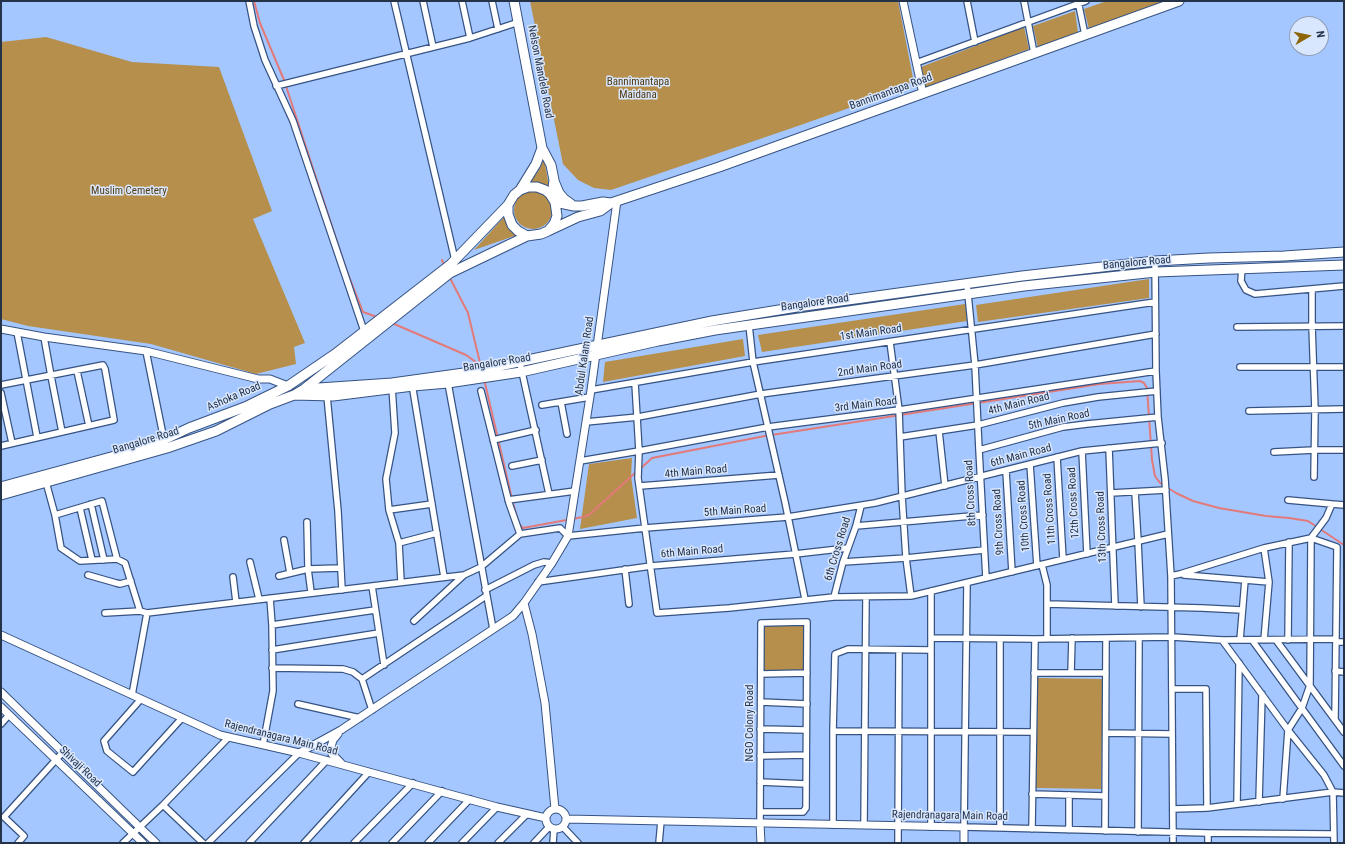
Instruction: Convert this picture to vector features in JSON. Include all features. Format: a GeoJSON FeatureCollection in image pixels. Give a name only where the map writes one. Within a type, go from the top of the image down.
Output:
{"type":"FeatureCollection","features":[{"type":"Feature","properties":{"kind":"main road","name":"Nelson Mandela Road"},"geometry":{"type":"LineString","coordinates":[[514,1],[542,148],[551,166],[554,180],[553,199]]}},
{"type":"Feature","properties":{"kind":"main road","name":"Bannimantapa Road"},"geometry":{"type":"LineString","coordinates":[[614,202],[719,167],[1179,1]]}},
{"type":"Feature","properties":{"kind":"main road"},"geometry":{"type":"LineString","coordinates":[[447,272],[455,260],[508,205],[514,195],[520,190],[536,164],[542,148]]}},
{"type":"Feature","properties":{"kind":"main road"},"geometry":{"type":"LineString","coordinates":[[554,180],[564,199],[574,206]]}},
{"type":"Feature","properties":{"kind":"main road"},"geometry":{"type":"LineString","coordinates":[[520,190],[528,187],[537,187],[545,190],[553,199],[557,216],[554,224],[541,234]]}},
{"type":"Feature","properties":{"kind":"main road"},"geometry":{"type":"LineString","coordinates":[[553,199],[574,206],[614,202]]}},
{"type":"Feature","properties":{"kind":"main road"},"geometry":{"type":"LineString","coordinates":[[447,272],[526,236],[541,234],[600,210],[614,202]]}},
{"type":"Feature","properties":{"kind":"main road"},"geometry":{"type":"LineString","coordinates":[[508,205],[508,214],[512,225],[526,236]]}},
{"type":"Feature","properties":{"kind":"main road","name":"Bangalore Road"},"geometry":{"type":"LineString","coordinates":[[491,372],[521,372],[658,341],[967,289],[1022,276],[1155,261],[1344,252]]}},
{"type":"Feature","properties":{"kind":"main road","name":"Bangalore Road"},"geometry":{"type":"LineString","coordinates":[[412,383],[448,383],[491,372],[520,362],[597,345],[727,318],[805,306],[967,289],[1156,272],[1344,265]]}},
{"type":"Feature","properties":{"kind":"main road","name":"Ashoka Road"},"geometry":{"type":"LineString","coordinates":[[1,487],[111,457],[164,440],[189,428],[245,407],[288,386],[336,354],[364,331],[384,320],[447,272]]}},
{"type":"Feature","properties":{"kind":"main road","name":"Bangalore Road"},"geometry":{"type":"LineString","coordinates":[[1,495],[174,446],[216,431],[304,389],[384,320]]}},
{"type":"Feature","properties":{"kind":"main road","name":"Bangalore Road"},"geometry":{"type":"LineString","coordinates":[[294,395],[327,396],[412,383],[472,376]]}},
{"type":"Feature","properties":{"kind":"main road","name":"Bangalore Road"},"geometry":{"type":"LineString","coordinates":[[304,389],[392,386]]}},
{"type":"Feature","properties":{"kind":"street"},"geometry":{"type":"LineString","coordinates":[[249,1],[254,26],[265,60],[293,121],[364,331]]}},
{"type":"Feature","properties":{"kind":"street"},"geometry":{"type":"LineString","coordinates":[[394,1],[405,54],[455,260]]}},
{"type":"Feature","properties":{"kind":"street"},"geometry":{"type":"LineString","coordinates":[[423,1],[433,47]]}},
{"type":"Feature","properties":{"kind":"street"},"geometry":{"type":"LineString","coordinates":[[462,1],[470,38]]}},
{"type":"Feature","properties":{"kind":"street"},"geometry":{"type":"LineString","coordinates":[[492,1],[498,29]]}},
{"type":"Feature","properties":{"kind":"street"},"geometry":{"type":"LineString","coordinates":[[903,1],[923,94]]}},
{"type":"Feature","properties":{"kind":"street"},"geometry":{"type":"LineString","coordinates":[[967,1],[975,42]]}},
{"type":"Feature","properties":{"kind":"street"},"geometry":{"type":"LineString","coordinates":[[1024,1],[1034,53]]}},
{"type":"Feature","properties":{"kind":"street"},"geometry":{"type":"LineString","coordinates":[[916,63],[1078,2],[1086,1]]}},
{"type":"Feature","properties":{"kind":"street"},"geometry":{"type":"LineString","coordinates":[[1078,2],[1085,35]]}},
{"type":"Feature","properties":{"kind":"street"},"geometry":{"type":"LineString","coordinates":[[276,86],[470,38],[519,22]]}},
{"type":"Feature","properties":{"kind":"street","name":"Abdul Kalam Road"},"geometry":{"type":"LineString","coordinates":[[299,753],[360,718],[513,616],[552,563],[568,536],[596,356],[614,202]]}},
{"type":"Feature","properties":{"kind":"street"},"geometry":{"type":"LineString","coordinates":[[1155,261],[1156,417],[1165,478],[1172,608],[1173,843]]}},
{"type":"Feature","properties":{"kind":"street"},"geometry":{"type":"LineString","coordinates":[[1242,268],[1241,281],[1246,290],[1255,294],[1344,286]]}},
{"type":"Feature","properties":{"kind":"street"},"geometry":{"type":"LineString","coordinates":[[967,289],[972,330],[977,399]]}},
{"type":"Feature","properties":{"kind":"street"},"geometry":{"type":"LineString","coordinates":[[1312,290],[1314,477]]}},
{"type":"Feature","properties":{"kind":"street","name":"1st Main Road"},"geometry":{"type":"LineString","coordinates":[[542,405],[561,402],[635,382],[753,362],[1155,302]]}},
{"type":"Feature","properties":{"kind":"street"},"geometry":{"type":"LineString","coordinates":[[749,325],[753,362],[788,517],[804,599]]}},
{"type":"Feature","properties":{"kind":"street"},"geometry":{"type":"LineString","coordinates":[[1237,327],[1344,326]]}},
{"type":"Feature","properties":{"kind":"street"},"geometry":{"type":"LineString","coordinates":[[1,329],[146,350],[258,379],[270,379],[288,386]]}},
{"type":"Feature","properties":{"kind":"street"},"geometry":{"type":"LineString","coordinates":[[17,332],[37,438]]}},
{"type":"Feature","properties":{"kind":"street","name":"2nd Main Road"},"geometry":{"type":"LineString","coordinates":[[586,422],[638,417],[761,394],[975,365],[1156,334]]}},
{"type":"Feature","properties":{"kind":"street"},"geometry":{"type":"LineString","coordinates":[[44,336],[62,432]]}},
{"type":"Feature","properties":{"kind":"street"},"geometry":{"type":"LineString","coordinates":[[890,342],[896,376],[899,410],[902,496],[906,558],[911,596]]}},
{"type":"Feature","properties":{"kind":"street"},"geometry":{"type":"LineString","coordinates":[[146,350],[164,440]]}},
{"type":"Feature","properties":{"kind":"street"},"geometry":{"type":"LineString","coordinates":[[520,362],[549,494]]}},
{"type":"Feature","properties":{"kind":"street"},"geometry":{"type":"LineString","coordinates":[[1,385],[102,365],[105,369],[114,420],[1,446]]}},
{"type":"Feature","properties":{"kind":"street"},"geometry":{"type":"LineString","coordinates":[[1240,367],[1344,367]]}},
{"type":"Feature","properties":{"kind":"street"},"geometry":{"type":"LineString","coordinates":[[77,370],[89,426]]}},
{"type":"Feature","properties":{"kind":"street","name":"3rd Main Road"},"geometry":{"type":"LineString","coordinates":[[580,461],[768,427],[977,399],[1156,371]]}},
{"type":"Feature","properties":{"kind":"street"},"geometry":{"type":"LineString","coordinates":[[635,382],[638,417],[638,478],[657,613],[729,608],[804,599],[911,596],[1168,534]]}},
{"type":"Feature","properties":{"kind":"street"},"geometry":{"type":"LineString","coordinates":[[412,383],[444,577]]}},
{"type":"Feature","properties":{"kind":"street"},"geometry":{"type":"LineString","coordinates":[[448,383],[493,629]]}},
{"type":"Feature","properties":{"kind":"street"},"geometry":{"type":"LineString","coordinates":[[392,386],[395,433],[386,479],[389,510],[398,543],[401,582]]}},
{"type":"Feature","properties":{"kind":"street"},"geometry":{"type":"LineString","coordinates":[[481,391],[508,500],[520,534]]}},
{"type":"Feature","properties":{"kind":"street","name":"4th Main Road"},"geometry":{"type":"LineString","coordinates":[[900,437],[978,425],[1064,403],[1098,397],[1155,391]]}},
{"type":"Feature","properties":{"kind":"street"},"geometry":{"type":"LineString","coordinates":[[1,393],[12,443]]}},
{"type":"Feature","properties":{"kind":"street"},"geometry":{"type":"LineString","coordinates":[[327,396],[338,511],[342,590]]}},
{"type":"Feature","properties":{"kind":"street","name":"8th Cross Road"},"geometry":{"type":"LineString","coordinates":[[977,399],[978,450],[986,578]]}},
{"type":"Feature","properties":{"kind":"street"},"geometry":{"type":"LineString","coordinates":[[561,402],[567,434]]}},
{"type":"Feature","properties":{"kind":"street"},"geometry":{"type":"LineString","coordinates":[[1248,411],[1344,409]]}},
{"type":"Feature","properties":{"kind":"street","name":"5th Main Road"},"geometry":{"type":"LineString","coordinates":[[978,450],[1063,427],[1156,417]]}},
{"type":"Feature","properties":{"kind":"street"},"geometry":{"type":"LineString","coordinates":[[493,440],[536,430]]}},
{"type":"Feature","properties":{"kind":"street"},"geometry":{"type":"LineString","coordinates":[[939,431],[945,486]]}},
{"type":"Feature","properties":{"kind":"street","name":"6th Main Road"},"geometry":{"type":"LineString","coordinates":[[902,496],[980,478],[1082,451],[1160,443]]}},
{"type":"Feature","properties":{"kind":"street","name":"13th Cross Road"},"geometry":{"type":"LineString","coordinates":[[1109,448],[1115,606]]}},
{"type":"Feature","properties":{"kind":"street"},"geometry":{"type":"LineString","coordinates":[[1274,452],[1344,450]]}},
{"type":"Feature","properties":{"kind":"street","name":"12th Cross Road"},"geometry":{"type":"LineString","coordinates":[[1082,451],[1087,554]]}},
{"type":"Feature","properties":{"kind":"street","name":"11th Cross Road"},"geometry":{"type":"LineString","coordinates":[[1057,457],[1063,559]]}},
{"type":"Feature","properties":{"kind":"street"},"geometry":{"type":"LineString","coordinates":[[512,466],[542,460]]}},
{"type":"Feature","properties":{"kind":"street","name":"10th Cross Road"},"geometry":{"type":"LineString","coordinates":[[1030,464],[1040,565],[1047,585],[1047,639]]}},
{"type":"Feature","properties":{"kind":"street","name":"9th Cross Road"},"geometry":{"type":"LineString","coordinates":[[1006,471],[1012,572]]}},
{"type":"Feature","properties":{"kind":"street","name":"4th Main Road"},"geometry":{"type":"LineString","coordinates":[[640,486],[778,475]]}},
{"type":"Feature","properties":{"kind":"street"},"geometry":{"type":"LineString","coordinates":[[46,482],[55,515],[61,548],[80,561],[117,559],[125,563],[140,611]]}},
{"type":"Feature","properties":{"kind":"street"},"geometry":{"type":"LineString","coordinates":[[1111,493],[1166,490]]}},
{"type":"Feature","properties":{"kind":"street"},"geometry":{"type":"LineString","coordinates":[[508,500],[575,491]]}},
{"type":"Feature","properties":{"kind":"street"},"geometry":{"type":"LineString","coordinates":[[1135,492],[1141,607]]}},
{"type":"Feature","properties":{"kind":"street","name":"5th Main Road"},"geometry":{"type":"LineString","coordinates":[[568,536],[645,528],[788,517],[861,506],[902,496]]}},
{"type":"Feature","properties":{"kind":"street"},"geometry":{"type":"LineString","coordinates":[[55,515],[102,500],[117,559]]}},
{"type":"Feature","properties":{"kind":"street"},"geometry":{"type":"LineString","coordinates":[[1288,500],[1344,505]]}},
{"type":"Feature","properties":{"kind":"street"},"geometry":{"type":"LineString","coordinates":[[91,504],[104,560]]}},
{"type":"Feature","properties":{"kind":"street"},"geometry":{"type":"LineString","coordinates":[[389,510],[432,504]]}},
{"type":"Feature","properties":{"kind":"street"},"geometry":{"type":"LineString","coordinates":[[1283,799],[1288,730],[1302,708],[1310,685],[1311,538],[1323,522],[1332,504]]}},
{"type":"Feature","properties":{"kind":"street","name":"6th Cross Road"},"geometry":{"type":"LineString","coordinates":[[834,597],[843,562],[856,526],[861,506]]}},
{"type":"Feature","properties":{"kind":"street"},"geometry":{"type":"LineString","coordinates":[[80,508],[92,560]]}},
{"type":"Feature","properties":{"kind":"street"},"geometry":{"type":"LineString","coordinates":[[856,526],[983,515]]}},
{"type":"Feature","properties":{"kind":"street"},"geometry":{"type":"LineString","coordinates":[[307,522],[308,570],[311,592]]}},
{"type":"Feature","properties":{"kind":"street"},"geometry":{"type":"LineString","coordinates":[[414,621],[464,575],[481,567],[520,534],[560,528],[568,536]]}},
{"type":"Feature","properties":{"kind":"street"},"geometry":{"type":"LineString","coordinates":[[398,543],[437,533]]}},
{"type":"Feature","properties":{"kind":"street"},"geometry":{"type":"LineString","coordinates":[[1171,576],[1264,548],[1311,538],[1337,547],[1335,719]]}},
{"type":"Feature","properties":{"kind":"street"},"geometry":{"type":"LineString","coordinates":[[284,540],[290,574]]}},
{"type":"Feature","properties":{"kind":"street"},"geometry":{"type":"LineString","coordinates":[[1288,640],[1289,542]]}},
{"type":"Feature","properties":{"kind":"street","name":"6th Main Road"},"geometry":{"type":"LineString","coordinates":[[538,582],[651,566],[848,548]]}},
{"type":"Feature","properties":{"kind":"street"},"geometry":{"type":"LineString","coordinates":[[1264,548],[1268,582],[1264,640]]}},
{"type":"Feature","properties":{"kind":"street"},"geometry":{"type":"LineString","coordinates":[[843,562],[906,558],[984,550]]}},
{"type":"Feature","properties":{"kind":"street"},"geometry":{"type":"LineString","coordinates":[[250,562],[259,599]]}},
{"type":"Feature","properties":{"kind":"street"},"geometry":{"type":"LineString","coordinates":[[362,679],[486,593],[534,564],[544,562],[552,563]]}},
{"type":"Feature","properties":{"kind":"street"},"geometry":{"type":"LineString","coordinates":[[278,576],[308,570],[340,568]]}},
{"type":"Feature","properties":{"kind":"street"},"geometry":{"type":"LineString","coordinates":[[625,570],[629,604]]}},
{"type":"Feature","properties":{"kind":"street"},"geometry":{"type":"LineString","coordinates":[[1180,574],[1268,582]]}},
{"type":"Feature","properties":{"kind":"street"},"geometry":{"type":"LineString","coordinates":[[88,575],[120,584],[131,581]]}},
{"type":"Feature","properties":{"kind":"street"},"geometry":{"type":"LineString","coordinates":[[105,613],[140,611],[147,613],[311,592],[342,590],[464,575]]}},
{"type":"Feature","properties":{"kind":"street"},"geometry":{"type":"LineString","coordinates":[[233,577],[236,602]]}},
{"type":"Feature","properties":{"kind":"street"},"geometry":{"type":"LineString","coordinates":[[1240,640],[1245,580]]}},
{"type":"Feature","properties":{"kind":"street"},"geometry":{"type":"LineString","coordinates":[[964,843],[967,583]]}},
{"type":"Feature","properties":{"kind":"street"},"geometry":{"type":"LineString","coordinates":[[372,586],[384,665]]}},
{"type":"Feature","properties":{"kind":"street"},"geometry":{"type":"LineString","coordinates":[[931,591],[931,827]]}},
{"type":"Feature","properties":{"kind":"street"},"geometry":{"type":"LineString","coordinates":[[864,825],[866,597]]}},
{"type":"Feature","properties":{"kind":"street"},"geometry":{"type":"LineString","coordinates":[[263,745],[273,691],[270,598]]}},
{"type":"Feature","properties":{"kind":"street"},"geometry":{"type":"LineString","coordinates":[[524,603],[532,634],[545,703],[555,809]]}},
{"type":"Feature","properties":{"kind":"street"},"geometry":{"type":"LineString","coordinates":[[1047,604],[1242,610]]}},
{"type":"Feature","properties":{"kind":"street"},"geometry":{"type":"LineString","coordinates":[[272,625],[375,610]]}},
{"type":"Feature","properties":{"kind":"street"},"geometry":{"type":"LineString","coordinates":[[132,695],[147,613]]}},
{"type":"Feature","properties":{"kind":"street","name":"NGO Colony Road"},"geometry":{"type":"LineString","coordinates":[[760,823],[761,622],[808,622],[807,673]]}},
{"type":"Feature","properties":{"kind":"street"},"geometry":{"type":"LineString","coordinates":[[272,650],[379,633]]}},
{"type":"Feature","properties":{"kind":"street","name":"Rajendranagara Main Road"},"geometry":{"type":"LineString","coordinates":[[1,635],[228,738],[327,760],[497,807],[546,818]]}},
{"type":"Feature","properties":{"kind":"street"},"geometry":{"type":"LineString","coordinates":[[931,638],[1047,639],[1172,637],[1222,640],[1311,640],[1344,642]]}},
{"type":"Feature","properties":{"kind":"street"},"geometry":{"type":"LineString","coordinates":[[1071,673],[1072,638]]}},
{"type":"Feature","properties":{"kind":"street"},"geometry":{"type":"LineString","coordinates":[[1105,831],[1106,638]]}},
{"type":"Feature","properties":{"kind":"street"},"geometry":{"type":"LineString","coordinates":[[1138,832],[1139,638]]}},
{"type":"Feature","properties":{"kind":"street"},"geometry":{"type":"LineString","coordinates":[[1000,639],[1000,828]]}},
{"type":"Feature","properties":{"kind":"street"},"geometry":{"type":"LineString","coordinates":[[1032,829],[1035,639]]}},
{"type":"Feature","properties":{"kind":"street"},"geometry":{"type":"LineString","coordinates":[[1222,640],[1288,730],[1324,775],[1332,792],[1334,843]]}},
{"type":"Feature","properties":{"kind":"street"},"geometry":{"type":"LineString","coordinates":[[1252,640],[1344,766]]}},
{"type":"Feature","properties":{"kind":"street"},"geometry":{"type":"LineString","coordinates":[[1276,640],[1344,732]]}},
{"type":"Feature","properties":{"kind":"street"},"geometry":{"type":"LineString","coordinates":[[833,825],[835,654],[848,649],[931,650]]}},
{"type":"Feature","properties":{"kind":"street"},"geometry":{"type":"LineString","coordinates":[[898,843],[899,650]]}},
{"type":"Feature","properties":{"kind":"street"},"geometry":{"type":"LineString","coordinates":[[1237,804],[1239,662]]}},
{"type":"Feature","properties":{"kind":"street"},"geometry":{"type":"LineString","coordinates":[[272,668],[343,669],[353,672],[362,679],[372,710]]}},
{"type":"Feature","properties":{"kind":"street"},"geometry":{"type":"LineString","coordinates":[[1335,671],[1344,672]]}},
{"type":"Feature","properties":{"kind":"street"},"geometry":{"type":"LineString","coordinates":[[760,812],[804,811],[806,808],[807,704],[807,673],[761,674]]}},
{"type":"Feature","properties":{"kind":"street"},"geometry":{"type":"LineString","coordinates":[[1034,673],[1106,673]]}},
{"type":"Feature","properties":{"kind":"street"},"geometry":{"type":"LineString","coordinates":[[1172,689],[1206,689],[1207,808]]}},
{"type":"Feature","properties":{"kind":"street"},"geometry":{"type":"LineString","coordinates":[[1,692],[156,843]]}},
{"type":"Feature","properties":{"kind":"street"},"geometry":{"type":"LineString","coordinates":[[1259,802],[1262,694]]}},
{"type":"Feature","properties":{"kind":"street"},"geometry":{"type":"LineString","coordinates":[[141,699],[104,741],[107,750],[133,772],[182,718]]}},
{"type":"Feature","properties":{"kind":"street"},"geometry":{"type":"LineString","coordinates":[[761,702],[807,704]]}},
{"type":"Feature","properties":{"kind":"street"},"geometry":{"type":"LineString","coordinates":[[298,704],[360,718]]}},
{"type":"Feature","properties":{"kind":"street","name":"Shivaji Road"},"geometry":{"type":"LineString","coordinates":[[1,707],[143,843]]}},
{"type":"Feature","properties":{"kind":"street"},"geometry":{"type":"LineString","coordinates":[[1,724],[9,715]]}},
{"type":"Feature","properties":{"kind":"street"},"geometry":{"type":"LineString","coordinates":[[760,729],[806,730]]}},
{"type":"Feature","properties":{"kind":"street"},"geometry":{"type":"LineString","coordinates":[[341,730],[333,740],[331,747],[332,754],[335,759],[343,765]]}},
{"type":"Feature","properties":{"kind":"street"},"geometry":{"type":"LineString","coordinates":[[833,731],[1033,732]]}},
{"type":"Feature","properties":{"kind":"street"},"geometry":{"type":"LineString","coordinates":[[1106,733],[1172,734]]}},
{"type":"Feature","properties":{"kind":"street"},"geometry":{"type":"LineString","coordinates":[[123,843],[163,805],[228,738]]}},
{"type":"Feature","properties":{"kind":"street"},"geometry":{"type":"LineString","coordinates":[[18,843],[24,836],[3,816],[63,752]]}},
{"type":"Feature","properties":{"kind":"street"},"geometry":{"type":"LineString","coordinates":[[208,843],[299,753]]}},
{"type":"Feature","properties":{"kind":"street"},"geometry":{"type":"LineString","coordinates":[[760,756],[806,755]]}},
{"type":"Feature","properties":{"kind":"street"},"geometry":{"type":"LineString","coordinates":[[249,843],[327,760]]}},
{"type":"Feature","properties":{"kind":"street"},"geometry":{"type":"LineString","coordinates":[[304,843],[370,772]]}},
{"type":"Feature","properties":{"kind":"street"},"geometry":{"type":"LineString","coordinates":[[760,782],[806,784]]}},
{"type":"Feature","properties":{"kind":"street"},"geometry":{"type":"LineString","coordinates":[[354,843],[413,783]]}},
{"type":"Feature","properties":{"kind":"street"},"geometry":{"type":"LineString","coordinates":[[392,843],[442,791]]}},
{"type":"Feature","properties":{"kind":"street"},"geometry":{"type":"LineString","coordinates":[[1173,809],[1207,808],[1332,792],[1344,793]]}},
{"type":"Feature","properties":{"kind":"street"},"geometry":{"type":"LineString","coordinates":[[1032,794],[1105,796]]}},
{"type":"Feature","properties":{"kind":"street"},"geometry":{"type":"LineString","coordinates":[[1069,795],[1069,830]]}},
{"type":"Feature","properties":{"kind":"street"},"geometry":{"type":"LineString","coordinates":[[428,843],[470,799]]}},
{"type":"Feature","properties":{"kind":"street"},"geometry":{"type":"LineString","coordinates":[[163,805],[203,843]]}},
{"type":"Feature","properties":{"kind":"street"},"geometry":{"type":"LineString","coordinates":[[462,843],[497,807]]}},
{"type":"Feature","properties":{"kind":"street"},"geometry":{"type":"LineString","coordinates":[[555,809],[562,810],[566,816],[563,827],[559,829],[552,828],[547,824],[546,818],[549,812],[555,809]]}},
{"type":"Feature","properties":{"kind":"street"},"geometry":{"type":"LineString","coordinates":[[498,843],[527,814]]}},
{"type":"Feature","properties":{"kind":"street","name":"Rajendranagara Main Road"},"geometry":{"type":"LineString","coordinates":[[566,819],[1138,832],[1333,834]]}},
{"type":"Feature","properties":{"kind":"street"},"geometry":{"type":"LineString","coordinates":[[659,843],[661,821]]}},
{"type":"Feature","properties":{"kind":"street"},"geometry":{"type":"LineString","coordinates":[[760,823],[760,842]]}},
{"type":"Feature","properties":{"kind":"street"},"geometry":{"type":"LineString","coordinates":[[563,827],[578,843]]}},
{"type":"Feature","properties":{"kind":"street"},"geometry":{"type":"LineString","coordinates":[[534,843],[552,828]]}},
{"type":"Feature","properties":{"kind":"street"},"geometry":{"type":"LineString","coordinates":[[552,828],[554,843]]}},
{"type":"Feature","properties":{"kind":"street"},"geometry":{"type":"LineString","coordinates":[[1208,833],[1208,843]]}},
{"type":"Feature","properties":{"kind":"green space","name":"Bannimantapa Maidana"},"geometry":{"type":"Polygon","coordinates":[[[530,1],[898,1],[913,78],[906,88],[792,128],[611,190],[594,188],[578,180],[563,164],[530,1]]]}},
{"type":"Feature","properties":{"kind":"green space"},"geometry":{"type":"Polygon","coordinates":[[[1107,1],[1166,1],[1089,29],[1084,9],[1107,1]]]}},
{"type":"Feature","properties":{"kind":"green space"},"geometry":{"type":"Polygon","coordinates":[[[1075,11],[1078,33],[1038,48],[1033,26],[1075,11]]]}},
{"type":"Feature","properties":{"kind":"green space"},"geometry":{"type":"Polygon","coordinates":[[[1024,27],[1029,49],[926,88],[921,67],[1024,27]]]}},
{"type":"Feature","properties":{"kind":"green space","name":"Muslim Cemetery"},"geometry":{"type":"Polygon","coordinates":[[[46,37],[132,62],[219,67],[272,211],[253,219],[305,343],[294,347],[296,364],[256,374],[151,344],[28,326],[1,319],[1,42],[46,37]]]}},
{"type":"Feature","properties":{"kind":"green space"},"geometry":{"type":"Polygon","coordinates":[[[544,159],[549,188],[530,182],[539,170],[544,159]]]}},
{"type":"Feature","properties":{"kind":"green space"},"geometry":{"type":"Polygon","coordinates":[[[533,191],[546,197],[552,210],[546,223],[533,229],[520,223],[514,210],[520,197],[533,191]]]}},
{"type":"Feature","properties":{"kind":"green space"},"geometry":{"type":"Polygon","coordinates":[[[505,216],[517,235],[474,250],[505,216]]]}},
{"type":"Feature","properties":{"kind":"green space"},"geometry":{"type":"Polygon","coordinates":[[[1149,279],[1149,298],[978,322],[976,305],[1149,279]]]}},
{"type":"Feature","properties":{"kind":"green space"},"geometry":{"type":"Polygon","coordinates":[[[965,304],[967,321],[762,352],[758,335],[965,304]]]}},
{"type":"Feature","properties":{"kind":"green space"},"geometry":{"type":"Polygon","coordinates":[[[743,339],[745,356],[603,382],[605,362],[743,339]]]}},
{"type":"Feature","properties":{"kind":"green space"},"geometry":{"type":"Polygon","coordinates":[[[632,458],[631,476],[637,518],[580,529],[589,464],[632,458]]]}},
{"type":"Feature","properties":{"kind":"green space"},"geometry":{"type":"Polygon","coordinates":[[[804,625],[803,670],[764,670],[764,626],[804,625]]]}},
{"type":"Feature","properties":{"kind":"green space"},"geometry":{"type":"Polygon","coordinates":[[[1038,678],[1103,679],[1101,789],[1036,788],[1038,678]]]}},
{"type":"Feature","properties":{"kind":"waterway"},"geometry":{"type":"LineString","coordinates":[[254,1],[260,23],[284,80],[346,269],[363,312],[377,317]]}},
{"type":"Feature","properties":{"kind":"waterway"},"geometry":{"type":"LineString","coordinates":[[442,260],[445,267]]}},
{"type":"Feature","properties":{"kind":"waterway"},"geometry":{"type":"LineString","coordinates":[[450,278],[468,313],[481,367]]}},
{"type":"Feature","properties":{"kind":"waterway"},"geometry":{"type":"LineString","coordinates":[[392,323],[466,355],[480,365]]}},
{"type":"Feature","properties":{"kind":"waterway"},"geometry":{"type":"LineString","coordinates":[[484,379],[513,503],[519,524],[523,528],[589,515],[636,472]]}},
{"type":"Feature","properties":{"kind":"waterway"},"geometry":{"type":"LineString","coordinates":[[640,469],[652,458],[765,436],[1100,384],[1140,381],[1144,383],[1147,388],[1152,460],[1155,476],[1160,483],[1193,501],[1219,508],[1308,521],[1344,545]]}}]}
